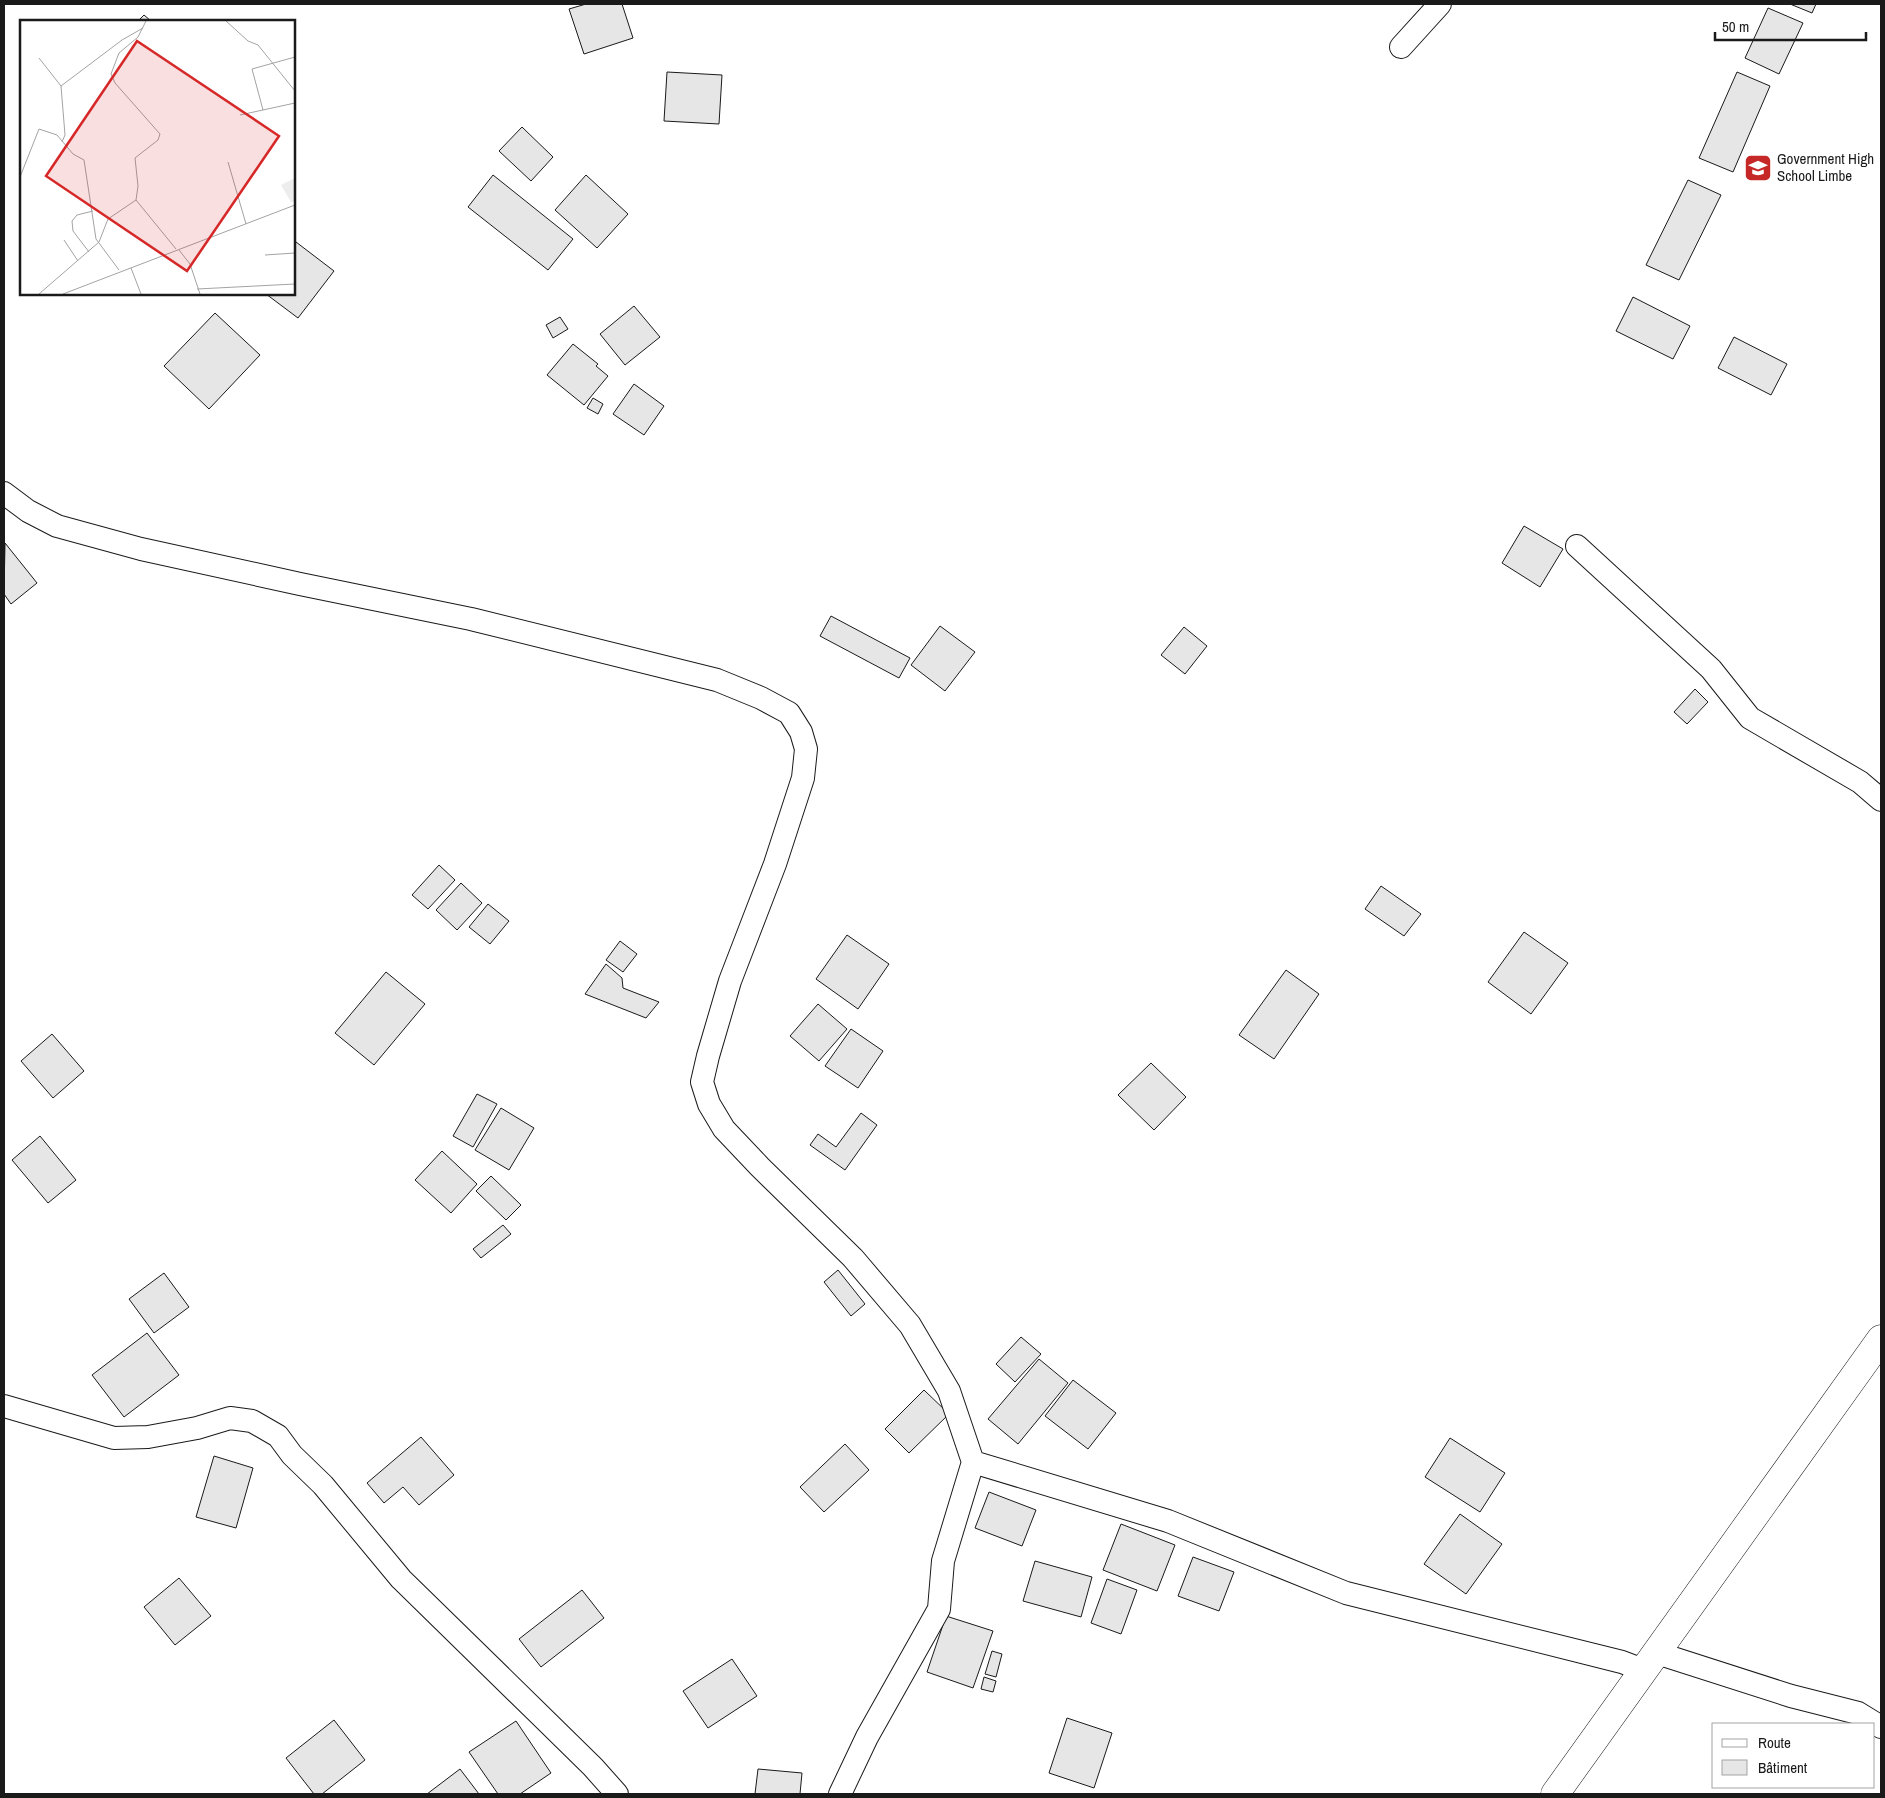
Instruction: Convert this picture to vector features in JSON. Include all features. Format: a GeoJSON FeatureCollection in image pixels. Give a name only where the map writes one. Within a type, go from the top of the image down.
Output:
{"type":"FeatureCollection","features":[{"type":"Feature","properties":{"kind":"main road"},"geometry":{"type":"LineString","coordinates":[[1555,1794],[1881,1339]]}},
{"type":"Feature","properties":{"kind":"street"},"geometry":{"type":"LineString","coordinates":[[1401,47],[1440,4]]}},
{"type":"Feature","properties":{"kind":"street"},"geometry":{"type":"LineString","coordinates":[[4,493],[28,511],[57,526],[150,551],[471,619],[717,680],[761,698],[788,713],[801,732],[806,749],[803,778],[775,864],[730,981],[702,1082],[709,1104],[724,1128],[760,1168],[853,1258],[910,1325],[949,1391],[973,1462],[943,1561],[939,1609],[867,1736],[840,1794]]}},
{"type":"Feature","properties":{"kind":"street"},"geometry":{"type":"LineString","coordinates":[[1577,546],[1711,669],[1750,718],[1860,782],[1881,800]]}},
{"type":"Feature","properties":{"kind":"street"},"geometry":{"type":"LineString","coordinates":[[4,1406],[114,1438],[148,1437],[197,1428],[230,1418],[252,1421],[278,1436],[292,1455],[323,1485],[401,1580],[593,1767],[617,1794]]}},
{"type":"Feature","properties":{"kind":"street"},"geometry":{"type":"LineString","coordinates":[[973,1462],[1168,1521],[1346,1593],[1622,1662],[1650,1661],[1858,1713],[1874,1723]]}},
{"type":"Feature","properties":{"kind":"building"},"geometry":{"type":"Polygon","coordinates":[[[586,4],[622,4],[633,38],[584,54],[569,9],[586,4]]]}},
{"type":"Feature","properties":{"kind":"building"},"geometry":{"type":"Polygon","coordinates":[[[1790,4],[1816,4],[1812,13],[1790,4]]]}},
{"type":"Feature","properties":{"kind":"building"},"geometry":{"type":"Polygon","coordinates":[[[1768,8],[1803,23],[1779,74],[1745,58],[1768,8]]]}},
{"type":"Feature","properties":{"kind":"building"},"geometry":{"type":"Polygon","coordinates":[[[144,15],[150,20],[139,20],[144,15]]]}},
{"type":"Feature","properties":{"kind":"building"},"geometry":{"type":"Polygon","coordinates":[[[667,72],[722,75],[719,124],[664,121],[667,72]]]}},
{"type":"Feature","properties":{"kind":"building"},"geometry":{"type":"Polygon","coordinates":[[[1737,72],[1770,86],[1733,172],[1699,158],[1737,72]]]}},
{"type":"Feature","properties":{"kind":"building"},"geometry":{"type":"Polygon","coordinates":[[[522,127],[553,157],[531,181],[499,151],[522,127]]]}},
{"type":"Feature","properties":{"kind":"building"},"geometry":{"type":"Polygon","coordinates":[[[493,175],[573,239],[548,270],[468,207],[493,175]]]}},
{"type":"Feature","properties":{"kind":"building"},"geometry":{"type":"Polygon","coordinates":[[[586,175],[628,214],[597,248],[555,210],[586,175]]]}},
{"type":"Feature","properties":{"kind":"building"},"geometry":{"type":"Polygon","coordinates":[[[1688,180],[1721,195],[1679,280],[1646,265],[1688,180]]]}},
{"type":"Feature","properties":{"kind":"building"},"geometry":{"type":"Polygon","coordinates":[[[296,242],[334,271],[298,318],[267,295],[295,295],[296,242]]]}},
{"type":"Feature","properties":{"kind":"building"},"geometry":{"type":"Polygon","coordinates":[[[1633,297],[1690,326],[1673,359],[1616,331],[1633,297]]]}},
{"type":"Feature","properties":{"kind":"building"},"geometry":{"type":"Polygon","coordinates":[[[634,306],[660,337],[625,365],[600,334],[634,306]]]}},
{"type":"Feature","properties":{"kind":"building"},"geometry":{"type":"Polygon","coordinates":[[[215,313],[260,355],[209,409],[164,366],[215,313]]]}},
{"type":"Feature","properties":{"kind":"building"},"geometry":{"type":"Polygon","coordinates":[[[560,317],[568,329],[553,338],[546,325],[560,317]]]}},
{"type":"Feature","properties":{"kind":"building"},"geometry":{"type":"Polygon","coordinates":[[[1734,337],[1787,364],[1771,395],[1718,368],[1734,337]]]}},
{"type":"Feature","properties":{"kind":"building"},"geometry":{"type":"Polygon","coordinates":[[[573,344],[598,364],[596,366],[608,376],[584,405],[547,375],[573,344]]]}},
{"type":"Feature","properties":{"kind":"building"},"geometry":{"type":"Polygon","coordinates":[[[634,384],[664,406],[644,435],[613,414],[634,384]]]}},
{"type":"Feature","properties":{"kind":"building"},"geometry":{"type":"Polygon","coordinates":[[[593,398],[603,404],[598,414],[587,408],[593,398]]]}},
{"type":"Feature","properties":{"kind":"building"},"geometry":{"type":"Polygon","coordinates":[[[1524,526],[1563,549],[1540,587],[1502,563],[1524,526]]]}},
{"type":"Feature","properties":{"kind":"building"},"geometry":{"type":"Polygon","coordinates":[[[5,543],[37,583],[11,604],[4,594],[5,543]]]}},
{"type":"Feature","properties":{"kind":"building"},"geometry":{"type":"Polygon","coordinates":[[[831,616],[910,658],[899,678],[820,636],[831,616]]]}},
{"type":"Feature","properties":{"kind":"building"},"geometry":{"type":"Polygon","coordinates":[[[940,626],[975,652],[945,691],[911,665],[940,626]]]}},
{"type":"Feature","properties":{"kind":"building"},"geometry":{"type":"Polygon","coordinates":[[[1184,627],[1207,646],[1185,674],[1161,655],[1184,627]]]}},
{"type":"Feature","properties":{"kind":"building"},"geometry":{"type":"Polygon","coordinates":[[[1695,689],[1708,702],[1687,724],[1674,712],[1695,689]]]}},
{"type":"Feature","properties":{"kind":"building"},"geometry":{"type":"Polygon","coordinates":[[[439,865],[455,880],[428,909],[412,895],[439,865]]]}},
{"type":"Feature","properties":{"kind":"building"},"geometry":{"type":"Polygon","coordinates":[[[461,883],[482,903],[457,930],[436,910],[461,883]]]}},
{"type":"Feature","properties":{"kind":"building"},"geometry":{"type":"Polygon","coordinates":[[[1381,886],[1421,914],[1404,936],[1365,909],[1381,886]]]}},
{"type":"Feature","properties":{"kind":"building"},"geometry":{"type":"Polygon","coordinates":[[[488,904],[509,921],[490,944],[469,927],[488,904]]]}},
{"type":"Feature","properties":{"kind":"building"},"geometry":{"type":"Polygon","coordinates":[[[1524,932],[1568,963],[1531,1014],[1488,982],[1524,932]]]}},
{"type":"Feature","properties":{"kind":"building"},"geometry":{"type":"Polygon","coordinates":[[[847,935],[889,964],[858,1009],[816,979],[847,935]]]}},
{"type":"Feature","properties":{"kind":"building"},"geometry":{"type":"Polygon","coordinates":[[[620,941],[637,954],[623,972],[606,960],[620,941]]]}},
{"type":"Feature","properties":{"kind":"building"},"geometry":{"type":"Polygon","coordinates":[[[606,964],[622,978],[623,988],[659,1002],[646,1018],[585,994],[606,964]]]}},
{"type":"Feature","properties":{"kind":"building"},"geometry":{"type":"Polygon","coordinates":[[[1286,970],[1319,994],[1274,1059],[1239,1035],[1286,970]]]}},
{"type":"Feature","properties":{"kind":"building"},"geometry":{"type":"Polygon","coordinates":[[[386,972],[425,1004],[374,1065],[335,1033],[386,972]]]}},
{"type":"Feature","properties":{"kind":"building"},"geometry":{"type":"Polygon","coordinates":[[[818,1004],[847,1029],[819,1061],[790,1036],[818,1004]]]}},
{"type":"Feature","properties":{"kind":"building"},"geometry":{"type":"Polygon","coordinates":[[[851,1029],[883,1051],[858,1088],[825,1066],[851,1029]]]}},
{"type":"Feature","properties":{"kind":"building"},"geometry":{"type":"Polygon","coordinates":[[[52,1034],[84,1071],[53,1098],[21,1061],[52,1034]]]}},
{"type":"Feature","properties":{"kind":"building"},"geometry":{"type":"Polygon","coordinates":[[[1151,1063],[1186,1097],[1154,1130],[1118,1095],[1151,1063]]]}},
{"type":"Feature","properties":{"kind":"building"},"geometry":{"type":"Polygon","coordinates":[[[477,1094],[497,1104],[473,1147],[453,1136],[477,1094]]]}},
{"type":"Feature","properties":{"kind":"building"},"geometry":{"type":"Polygon","coordinates":[[[501,1108],[534,1128],[509,1170],[475,1150],[501,1108]]]}},
{"type":"Feature","properties":{"kind":"building"},"geometry":{"type":"Polygon","coordinates":[[[861,1113],[877,1125],[845,1170],[810,1145],[818,1134],[836,1147],[861,1113]]]}},
{"type":"Feature","properties":{"kind":"building"},"geometry":{"type":"Polygon","coordinates":[[[40,1136],[76,1180],[48,1203],[12,1160],[40,1136]]]}},
{"type":"Feature","properties":{"kind":"building"},"geometry":{"type":"Polygon","coordinates":[[[442,1151],[477,1184],[451,1213],[415,1180],[442,1151]]]}},
{"type":"Feature","properties":{"kind":"building"},"geometry":{"type":"Polygon","coordinates":[[[491,1176],[521,1205],[506,1220],[476,1191],[491,1176]]]}},
{"type":"Feature","properties":{"kind":"building"},"geometry":{"type":"Polygon","coordinates":[[[503,1225],[511,1234],[481,1258],[473,1249],[503,1225]]]}},
{"type":"Feature","properties":{"kind":"building"},"geometry":{"type":"Polygon","coordinates":[[[838,1270],[865,1304],[851,1316],[824,1282],[838,1270]]]}},
{"type":"Feature","properties":{"kind":"building"},"geometry":{"type":"Polygon","coordinates":[[[164,1273],[189,1307],[154,1333],[129,1299],[164,1273]]]}},
{"type":"Feature","properties":{"kind":"building"},"geometry":{"type":"Polygon","coordinates":[[[147,1333],[179,1375],[124,1417],[92,1375],[147,1333]]]}},
{"type":"Feature","properties":{"kind":"building"},"geometry":{"type":"Polygon","coordinates":[[[1021,1337],[1041,1354],[1015,1382],[996,1364],[1021,1337]]]}},
{"type":"Feature","properties":{"kind":"building"},"geometry":{"type":"Polygon","coordinates":[[[1039,1359],[1068,1383],[1018,1444],[988,1419],[1039,1359]]]}},
{"type":"Feature","properties":{"kind":"building"},"geometry":{"type":"Polygon","coordinates":[[[1073,1380],[1116,1413],[1088,1449],[1045,1416],[1073,1380]]]}},
{"type":"Feature","properties":{"kind":"building"},"geometry":{"type":"Polygon","coordinates":[[[924,1390],[949,1414],[909,1453],[885,1429],[924,1390]]]}},
{"type":"Feature","properties":{"kind":"building"},"geometry":{"type":"Polygon","coordinates":[[[421,1437],[454,1475],[419,1505],[403,1487],[384,1503],[367,1483],[421,1437]]]}},
{"type":"Feature","properties":{"kind":"building"},"geometry":{"type":"Polygon","coordinates":[[[1450,1438],[1505,1473],[1480,1512],[1425,1477],[1450,1438]]]}},
{"type":"Feature","properties":{"kind":"building"},"geometry":{"type":"Polygon","coordinates":[[[845,1444],[869,1470],[824,1512],[800,1487],[845,1444]]]}},
{"type":"Feature","properties":{"kind":"building"},"geometry":{"type":"Polygon","coordinates":[[[214,1456],[253,1468],[236,1528],[196,1517],[214,1456]]]}},
{"type":"Feature","properties":{"kind":"building"},"geometry":{"type":"Polygon","coordinates":[[[989,1492],[1036,1510],[1022,1546],[975,1528],[989,1492]]]}},
{"type":"Feature","properties":{"kind":"building"},"geometry":{"type":"Polygon","coordinates":[[[1460,1514],[1502,1544],[1466,1594],[1424,1564],[1460,1514]]]}},
{"type":"Feature","properties":{"kind":"building"},"geometry":{"type":"Polygon","coordinates":[[[1121,1524],[1175,1545],[1157,1591],[1103,1570],[1121,1524]]]}},
{"type":"Feature","properties":{"kind":"building"},"geometry":{"type":"Polygon","coordinates":[[[1193,1557],[1234,1572],[1219,1611],[1178,1596],[1193,1557]]]}},
{"type":"Feature","properties":{"kind":"building"},"geometry":{"type":"Polygon","coordinates":[[[1035,1561],[1092,1577],[1081,1617],[1023,1601],[1035,1561]]]}},
{"type":"Feature","properties":{"kind":"building"},"geometry":{"type":"Polygon","coordinates":[[[179,1578],[211,1616],[175,1645],[144,1607],[179,1578]]]}},
{"type":"Feature","properties":{"kind":"building"},"geometry":{"type":"Polygon","coordinates":[[[1107,1579],[1137,1590],[1121,1634],[1091,1623],[1107,1579]]]}},
{"type":"Feature","properties":{"kind":"building"},"geometry":{"type":"Polygon","coordinates":[[[582,1590],[604,1618],[541,1667],[519,1639],[582,1590]]]}},
{"type":"Feature","properties":{"kind":"building"},"geometry":{"type":"Polygon","coordinates":[[[946,1616],[993,1631],[973,1688],[927,1672],[946,1616]]]}},
{"type":"Feature","properties":{"kind":"building"},"geometry":{"type":"Polygon","coordinates":[[[992,1651],[1002,1654],[996,1677],[985,1674],[992,1651]]]}},
{"type":"Feature","properties":{"kind":"building"},"geometry":{"type":"Polygon","coordinates":[[[732,1659],[757,1696],[708,1728],[683,1691],[732,1659]]]}},
{"type":"Feature","properties":{"kind":"building"},"geometry":{"type":"Polygon","coordinates":[[[984,1677],[996,1681],[993,1692],[981,1689],[984,1677]]]}},
{"type":"Feature","properties":{"kind":"building"},"geometry":{"type":"Polygon","coordinates":[[[1067,1718],[1112,1733],[1094,1788],[1049,1773],[1067,1718]]]}},
{"type":"Feature","properties":{"kind":"building"},"geometry":{"type":"Polygon","coordinates":[[[334,1720],[365,1760],[322,1794],[314,1794],[286,1758],[334,1720]]]}},
{"type":"Feature","properties":{"kind":"building"},"geometry":{"type":"Polygon","coordinates":[[[516,1721],[551,1773],[520,1794],[498,1794],[469,1752],[516,1721]]]}},
{"type":"Feature","properties":{"kind":"building"},"geometry":{"type":"Polygon","coordinates":[[[460,1769],[479,1794],[427,1794],[460,1769]]]}},
{"type":"Feature","properties":{"kind":"building"},"geometry":{"type":"Polygon","coordinates":[[[758,1769],[802,1773],[800,1794],[755,1794],[758,1769]]]}},
{"type":"Feature","properties":{"kind":"place","name":"Government High School Limbe"},"geometry":{"type":"Point","coordinates":[1758,168]}}]}
